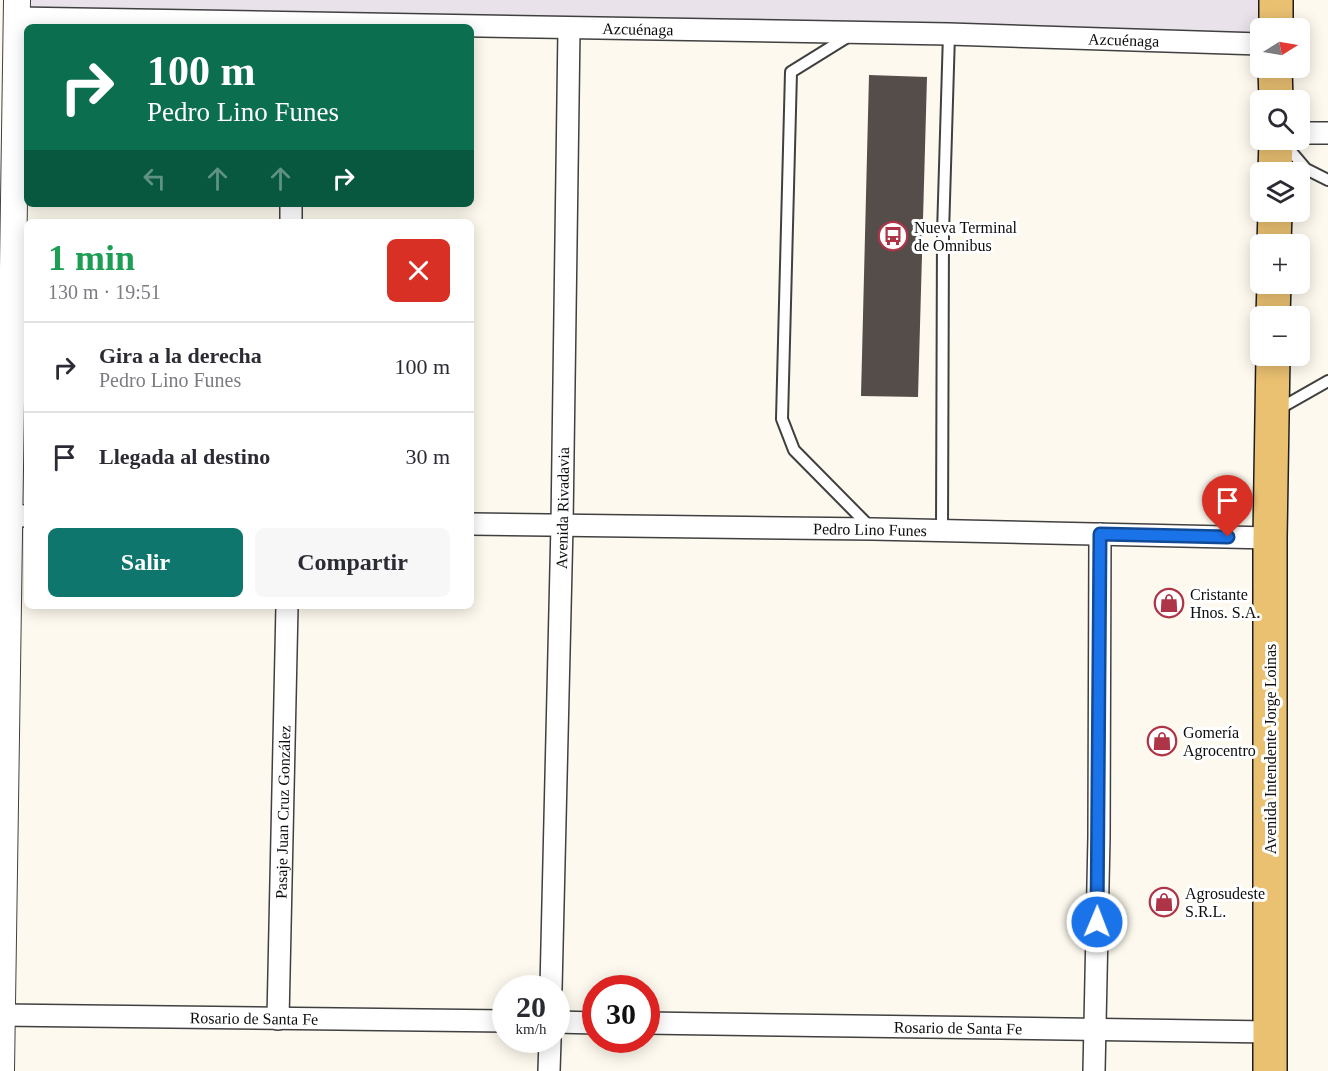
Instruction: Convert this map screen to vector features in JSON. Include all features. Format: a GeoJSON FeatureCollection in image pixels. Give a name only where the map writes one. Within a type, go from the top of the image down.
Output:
{"type":"FeatureCollection","features":[{"type":"Feature","properties":{"kind":"main road"},"geometry":{"type":"LineString","coordinates":[[1276,0],[1276,18]]}},
{"type":"Feature","properties":{"kind":"main road","name":"Avenida Intendente Jorge Loinas"},"geometry":{"type":"LineString","coordinates":[[1270,1071],[1270,538],[1273,366]]}},
{"type":"Feature","properties":{"kind":"street","name":"Azcuénaga"},"geometry":{"type":"LineString","coordinates":[[17,9],[274,24]]}},
{"type":"Feature","properties":{"kind":"street"},"geometry":{"type":"LineString","coordinates":[[1,1071],[12,516],[17,9]]}},
{"type":"Feature","properties":{"kind":"street","name":"Azcuénaga"},"geometry":{"type":"LineString","coordinates":[[474,27],[949,34],[1250,44]]}},
{"type":"Feature","properties":{"kind":"street","name":"Avenida Rivadavia"},"geometry":{"type":"LineString","coordinates":[[551,975],[562,525],[568,28]]}},
{"type":"Feature","properties":{"kind":"street"},"geometry":{"type":"LineString","coordinates":[[1310,133],[1328,133]]}},
{"type":"Feature","properties":{"kind":"street","name":"Pedro Lino Funes"},"geometry":{"type":"LineString","coordinates":[[474,524],[1270,538]]}},
{"type":"Feature","properties":{"kind":"street"},"geometry":{"type":"LineString","coordinates":[[1094,1071],[1099,825],[1100,534]]}},
{"type":"Feature","properties":{"kind":"street","name":"Pasaje Juan Cruz González"},"geometry":{"type":"LineString","coordinates":[[278,1019],[287,609]]}},
{"type":"Feature","properties":{"kind":"street","name":"Rosario de Santa Fe"},"geometry":{"type":"LineString","coordinates":[[1,1015],[492,1021]]}},
{"type":"Feature","properties":{"kind":"street","name":"Rosario de Santa Fe"},"geometry":{"type":"LineString","coordinates":[[660,1023],[1270,1032]]}},
{"type":"Feature","properties":{"kind":"street"},"geometry":{"type":"LineString","coordinates":[[549,1071],[550,1053]]}},
{"type":"Feature","properties":{"kind":"lane"},"geometry":{"type":"LineString","coordinates":[[853,33],[790,72],[783,419],[794,450],[872,530]]}},
{"type":"Feature","properties":{"kind":"lane"},"geometry":{"type":"LineString","coordinates":[[942,531],[943,234],[949,34]]}},
{"type":"Feature","properties":{"kind":"lane"},"geometry":{"type":"LineString","coordinates":[[1290,150],[1306,169],[1328,180]]}},
{"type":"Feature","properties":{"kind":"lane"},"geometry":{"type":"LineString","coordinates":[[1272,413],[1328,381]]}},
{"type":"Feature","properties":{"kind":"shaded area"},"geometry":{"type":"Polygon","coordinates":[[[17,0],[1276,0],[1266,18],[1250,18],[1250,44],[474,28],[474,24],[304,24],[17,18],[17,0]]]}},
{"type":"Feature","properties":{"kind":"building","name":"Nueva Terminal de Omnibus"},"geometry":{"type":"Polygon","coordinates":[[[869,75],[927,77],[918,397],[861,396],[869,75]]]}},
{"type":"Feature","properties":{"kind":"place","name":"Nueva Terminal de Omnibus"},"geometry":{"type":"Point","coordinates":[893,236]}},
{"type":"Feature","properties":{"kind":"place","name":"Cristante Hnos. S.A."},"geometry":{"type":"Point","coordinates":[1169,603]}},
{"type":"Feature","properties":{"kind":"place","name":"Gomería Agrocentro"},"geometry":{"type":"Point","coordinates":[1162,741]}},
{"type":"Feature","properties":{"kind":"place","name":"Agrosudeste S.R.L."},"geometry":{"type":"Point","coordinates":[1164,902]}},
{"type":"Feature","properties":{"kind":"route"},"geometry":{"type":"LineString","coordinates":[[1097,922],[1100,534],[1228,537]]}}]}
